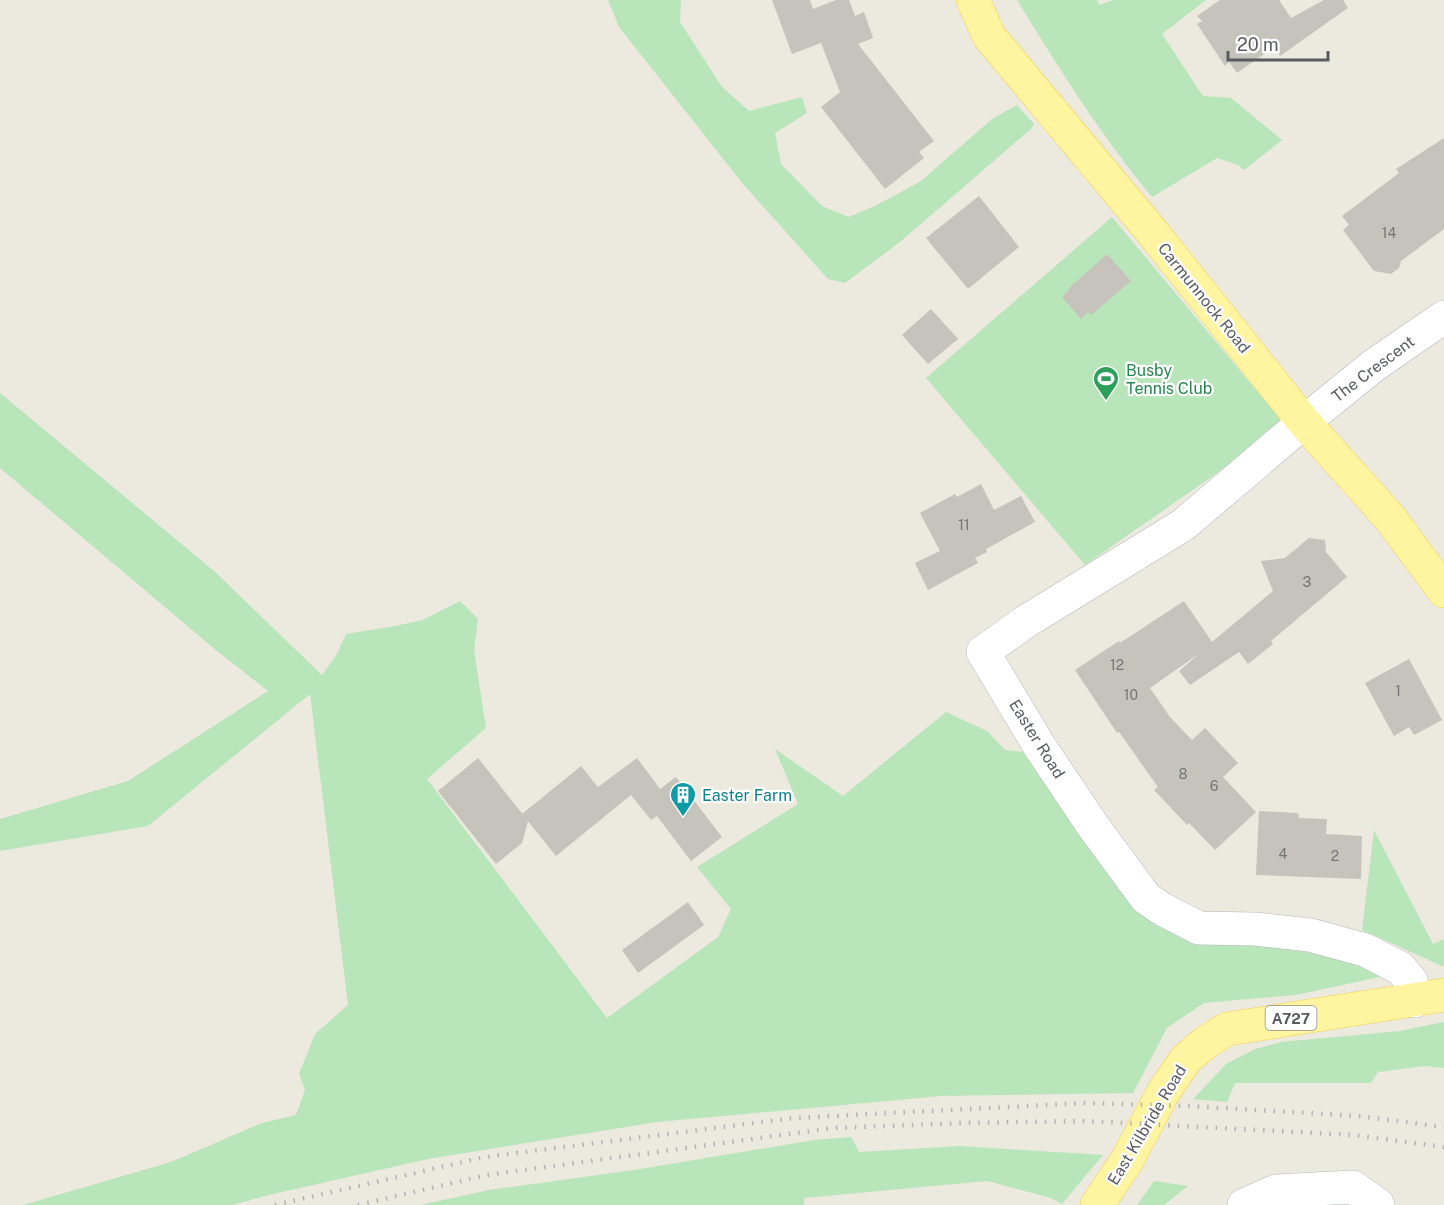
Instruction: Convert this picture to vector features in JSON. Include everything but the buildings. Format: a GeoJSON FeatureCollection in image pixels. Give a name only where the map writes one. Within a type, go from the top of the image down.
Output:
{"type":"FeatureCollection","features":[{"type":"Feature","properties":{"kind":"main road","name":"Carmunnock Road"},"geometry":{"type":"LineString","coordinates":[[974,0],[989,36],[1153,233],[1304,422],[1390,518],[1444,591]]}},
{"type":"Feature","properties":{"kind":"main road","name":"East Kilbride Road"},"geometry":{"type":"LineString","coordinates":[[1097,1205],[1126,1162],[1164,1091],[1186,1059],[1227,1029],[1266,1021],[1429,998]]}},
{"type":"Feature","properties":{"kind":"street","name":"The Crescent"},"geometry":{"type":"LineString","coordinates":[[1304,422],[1373,366],[1444,316]]}},
{"type":"Feature","properties":{"kind":"street","name":"Easter Road"},"geometry":{"type":"LineString","coordinates":[[1304,422],[1184,525],[1025,622],[983,652],[1040,747],[1093,826],[1146,898],[1199,928],[1255,929],[1310,935],[1365,950],[1400,968],[1429,998]]}},
{"type":"Feature","properties":{"kind":"street"},"geometry":{"type":"LineString","coordinates":[[1244,1205],[1276,1191],[1353,1187],[1378,1205]]}},
{"type":"Feature","properties":{"kind":"green space"},"geometry":{"type":"Polygon","coordinates":[[[608,0],[681,0],[680,22],[722,87],[749,111],[802,97],[807,113],[775,133],[781,164],[822,206],[849,217],[921,181],[992,119],[1017,105],[1034,124],[900,242],[845,283],[828,279],[743,184],[619,27],[608,0]]]}},
{"type":"Feature","properties":{"kind":"green space"},"geometry":{"type":"Polygon","coordinates":[[[1017,0],[1097,0],[1099,5],[1113,0],[1206,0],[1162,34],[1203,96],[1231,98],[1282,140],[1244,170],[1238,165],[1217,158],[1152,197],[1098,126],[1017,0]]]}},
{"type":"Feature","properties":{"kind":"green space","name":"Busby Tennis Club"},"geometry":{"type":"Polygon","coordinates":[[[1112,217],[1282,421],[1276,432],[1085,565],[926,378],[1112,217]]]}},
{"type":"Feature","properties":{"kind":"green space"},"geometry":{"type":"Polygon","coordinates":[[[0,393],[214,571],[322,675],[337,654],[346,634],[423,620],[460,601],[478,619],[474,650],[486,728],[427,779],[607,1018],[718,937],[731,909],[697,867],[798,804],[775,749],[843,796],[946,712],[987,731],[1005,750],[1023,752],[1194,939],[1286,949],[1349,959],[1384,976],[1296,995],[1204,1003],[1167,1028],[1133,1093],[941,1096],[657,1122],[428,1159],[232,1205],[23,1205],[171,1162],[262,1123],[296,1115],[305,1090],[299,1074],[315,1034],[348,1005],[310,694],[148,826],[0,851],[0,819],[128,781],[268,691],[217,651],[0,468],[0,393]]]}},
{"type":"Feature","properties":{"kind":"green space"},"geometry":{"type":"Polygon","coordinates":[[[1374,830],[1433,944],[1444,939],[1444,967],[1362,930],[1374,830]]]}},
{"type":"Feature","properties":{"kind":"green space"},"geometry":{"type":"Polygon","coordinates":[[[1444,1022],[1444,1068],[1425,1066],[1378,1072],[1371,1083],[1235,1083],[1227,1102],[1193,1099],[1226,1064],[1255,1049],[1281,1042],[1400,1031],[1444,1022]]]}},
{"type":"Feature","properties":{"kind":"green space"},"geometry":{"type":"Polygon","coordinates":[[[851,1137],[859,1152],[960,1146],[1103,1155],[1062,1204],[1051,1198],[987,1181],[804,1198],[804,1205],[420,1205],[489,1190],[634,1170],[814,1140],[851,1137]]]}},
{"type":"Feature","properties":{"kind":"green space"},"geometry":{"type":"Polygon","coordinates":[[[1154,1181],[1188,1186],[1164,1205],[1137,1205],[1154,1181]]]}},
{"type":"Feature","properties":{"kind":"railway"},"geometry":{"type":"LineString","coordinates":[[275,1205],[485,1157],[794,1118],[1085,1103],[1189,1106],[1358,1116],[1444,1127]]}},
{"type":"Feature","properties":{"kind":"railway"},"geometry":{"type":"LineString","coordinates":[[358,1205],[487,1175],[833,1128],[1085,1121],[1354,1135],[1444,1147]]}},
{"type":"Feature","properties":{"kind":"place","name":"Busby Tennis Club"},"geometry":{"type":"Point","coordinates":[1106,402]}},
{"type":"Feature","properties":{"kind":"place","name":"Easter Farm"},"geometry":{"type":"Point","coordinates":[683,818]}}]}
